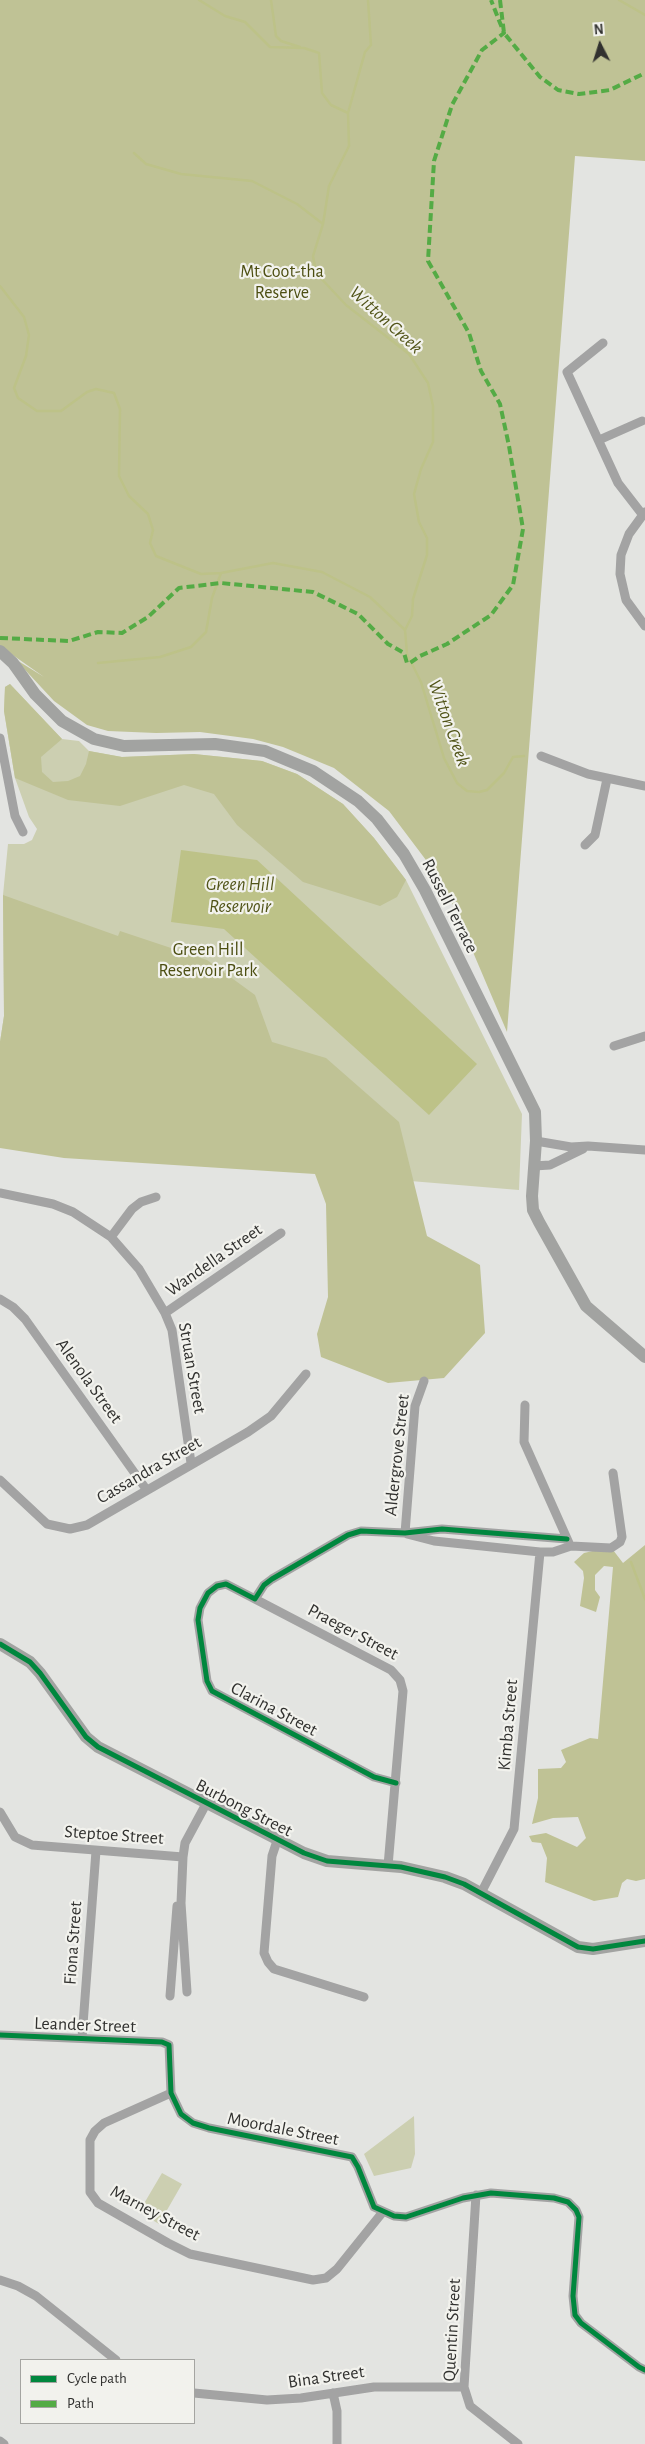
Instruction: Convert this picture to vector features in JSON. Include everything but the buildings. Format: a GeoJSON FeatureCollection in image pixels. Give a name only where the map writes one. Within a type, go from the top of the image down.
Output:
{"type":"FeatureCollection","features":[{"type":"Feature","properties":{"kind":"main road","name":"Russell Terrace"},"geometry":{"type":"LineString","coordinates":[[0,652],[13,663],[24,681],[62,722],[94,739],[124,746],[215,744],[265,751],[313,771],[358,801],[389,834],[425,890],[530,1101],[536,1120],[533,1210],[580,1299],[645,1357]]}},
{"type":"Feature","properties":{"kind":"main road","name":"Russell Terrace"},"geometry":{"type":"LineString","coordinates":[[0,664],[24,681]]}},
{"type":"Feature","properties":{"kind":"main road","name":"Burbong Street"},"geometry":{"type":"LineString","coordinates":[[0,1644],[30,1662],[86,1737],[98,1747],[277,1841],[327,1861],[388,1866],[438,1875],[481,1893],[578,1947],[593,1949],[645,1940]]}},
{"type":"Feature","properties":{"kind":"street"},"geometry":{"type":"LineString","coordinates":[[603,343],[567,372],[622,489],[644,513],[632,527],[624,545],[620,574],[626,600],[645,626]]}},
{"type":"Feature","properties":{"kind":"street"},"geometry":{"type":"LineString","coordinates":[[599,440],[642,421]]}},
{"type":"Feature","properties":{"kind":"street"},"geometry":{"type":"LineString","coordinates":[[0,738],[14,812],[23,832]]}},
{"type":"Feature","properties":{"kind":"street"},"geometry":{"type":"LineString","coordinates":[[541,756],[607,779],[645,786]]}},
{"type":"Feature","properties":{"kind":"street"},"geometry":{"type":"LineString","coordinates":[[585,845],[595,835],[607,779]]}},
{"type":"Feature","properties":{"kind":"street"},"geometry":{"type":"LineString","coordinates":[[614,1046],[645,1036]]}},
{"type":"Feature","properties":{"kind":"street"},"geometry":{"type":"LineString","coordinates":[[536,1141],[571,1147],[645,1150]]}},
{"type":"Feature","properties":{"kind":"street"},"geometry":{"type":"LineString","coordinates":[[534,1166],[550,1165],[576,1151],[601,1147]]}},
{"type":"Feature","properties":{"kind":"street","name":"Struan Street"},"geometry":{"type":"LineString","coordinates":[[0,1194],[53,1204],[73,1212],[111,1237],[139,1269],[165,1313],[172,1330],[191,1463]]}},
{"type":"Feature","properties":{"kind":"street"},"geometry":{"type":"LineString","coordinates":[[111,1237],[132,1209],[141,1202],[156,1197]]}},
{"type":"Feature","properties":{"kind":"street","name":"Wandella Street"},"geometry":{"type":"LineString","coordinates":[[165,1313],[281,1233]]}},
{"type":"Feature","properties":{"kind":"street","name":"Alenola Street"},"geometry":{"type":"LineString","coordinates":[[0,1299],[13,1307],[25,1319],[146,1489]]}},
{"type":"Feature","properties":{"kind":"street","name":"Cassandra Street"},"geometry":{"type":"LineString","coordinates":[[0,1480],[47,1524],[70,1530],[87,1525],[191,1463],[248,1432],[271,1416],[306,1374]]}},
{"type":"Feature","properties":{"kind":"street","name":"Aldergrove Street"},"geometry":{"type":"LineString","coordinates":[[405,1534],[415,1406],[424,1381]]}},
{"type":"Feature","properties":{"kind":"street"},"geometry":{"type":"LineString","coordinates":[[525,1406],[524,1442],[569,1543]]}},
{"type":"Feature","properties":{"kind":"street"},"geometry":{"type":"LineString","coordinates":[[405,1534],[442,1529],[569,1543],[604,1549],[612,1548],[618,1543],[622,1535],[612,1473]]}},
{"type":"Feature","properties":{"kind":"street"},"geometry":{"type":"LineString","coordinates":[[255,1599],[269,1580],[348,1534],[364,1531],[405,1534],[434,1541],[540,1552],[556,1551],[569,1543]]}},
{"type":"Feature","properties":{"kind":"street","name":"Kimba Street"},"geometry":{"type":"LineString","coordinates":[[481,1893],[514,1830],[540,1552]]}},
{"type":"Feature","properties":{"kind":"street","name":"Clarina Street"},"geometry":{"type":"LineString","coordinates":[[255,1599],[223,1584],[212,1588],[203,1600],[199,1612],[199,1624],[207,1681],[211,1690],[374,1777],[396,1783]]}},
{"type":"Feature","properties":{"kind":"street","name":"Praeger Street"},"geometry":{"type":"LineString","coordinates":[[255,1599],[391,1670],[398,1677],[402,1691],[388,1866]]}},
{"type":"Feature","properties":{"kind":"street","name":"Steptoe Street"},"geometry":{"type":"LineString","coordinates":[[0,1812],[16,1837],[32,1845],[183,1857],[186,1841],[206,1804]]}},
{"type":"Feature","properties":{"kind":"street"},"geometry":{"type":"LineString","coordinates":[[277,1841],[272,1856],[264,1953],[268,1962],[274,1969],[364,1997]]}},
{"type":"Feature","properties":{"kind":"street","name":"Fiona Street"},"geometry":{"type":"LineString","coordinates":[[82,2038],[96,1850]]}},
{"type":"Feature","properties":{"kind":"street"},"geometry":{"type":"LineString","coordinates":[[170,1996],[175,1923],[183,1857]]}},
{"type":"Feature","properties":{"kind":"street"},"geometry":{"type":"LineString","coordinates":[[180,1894],[187,1992]]}},
{"type":"Feature","properties":{"kind":"street","name":"Leander Street"},"geometry":{"type":"LineString","coordinates":[[0,2035],[162,2042],[169,2046]]}},
{"type":"Feature","properties":{"kind":"street","name":"Moordale Street"},"geometry":{"type":"LineString","coordinates":[[169,2046],[171,2093],[181,2114],[193,2123],[352,2157],[374,2207],[382,2213]]}},
{"type":"Feature","properties":{"kind":"street","name":"Marney Street"},"geometry":{"type":"LineString","coordinates":[[171,2093],[104,2123],[95,2131],[90,2140],[90,2192],[98,2203],[190,2254],[314,2280],[326,2278],[337,2269],[382,2213]]}},
{"type":"Feature","properties":{"kind":"street"},"geometry":{"type":"LineString","coordinates":[[382,2213],[406,2217],[476,2195],[491,2193],[554,2198],[568,2202],[576,2210],[579,2217],[573,2296],[575,2315],[595,2334],[639,2368],[645,2370]]}},
{"type":"Feature","properties":{"kind":"street","name":"Quentin Street"},"geometry":{"type":"LineString","coordinates":[[476,2195],[464,2387],[470,2406],[518,2444]]}},
{"type":"Feature","properties":{"kind":"street"},"geometry":{"type":"LineString","coordinates":[[0,2280],[18,2286],[36,2296],[115,2359]]}},
{"type":"Feature","properties":{"kind":"street","name":"Bina Street"},"geometry":{"type":"LineString","coordinates":[[195,2393],[267,2400],[374,2387],[406,2385],[464,2387]]}},
{"type":"Feature","properties":{"kind":"street"},"geometry":{"type":"LineString","coordinates":[[333,2393],[337,2411],[337,2444]]}},
{"type":"Feature","properties":{"kind":"street"},"geometry":{"type":"LineString","coordinates":[[0,2442],[4,2444]]}},
{"type":"Feature","properties":{"kind":"green space","name":"Mt Coot-tha Reserve"},"geometry":{"type":"Polygon","coordinates":[[[0,0],[645,0],[645,161],[575,156],[507,1032],[444,884],[389,811],[334,768],[283,747],[253,739],[200,732],[108,731],[87,725],[54,701],[15,659],[44,677],[0,646],[0,0]]]}},
{"type":"Feature","properties":{"kind":"green space","name":"Green Hill Reservoir Park"},"geometry":{"type":"Polygon","coordinates":[[[10,684],[62,739],[79,741],[89,751],[122,757],[194,754],[262,761],[297,774],[343,804],[374,838],[406,880],[522,1114],[519,1190],[0,1147],[0,1042],[4,1016],[3,895],[8,844],[24,844],[32,840],[37,829],[29,817],[15,778],[4,711],[5,687],[10,684]]]}},
{"type":"Feature","properties":{"kind":"green space"},"geometry":{"type":"Polygon","coordinates":[[[10,684],[62,739],[41,757],[42,772],[53,782],[68,781],[80,776],[86,764],[89,751],[122,757],[194,754],[262,761],[297,774],[343,804],[374,838],[406,880],[397,897],[380,906],[303,882],[237,825],[214,794],[184,785],[120,806],[68,800],[15,778],[4,711],[5,687],[10,684]]]}},
{"type":"Feature","properties":{"kind":"green space"},"geometry":{"type":"Polygon","coordinates":[[[3,895],[118,936],[120,931],[207,960],[255,995],[272,1042],[326,1058],[399,1122],[427,1236],[480,1265],[485,1333],[444,1378],[388,1383],[321,1357],[317,1334],[328,1297],[326,1204],[315,1174],[64,1158],[0,1148],[0,1042],[4,1016],[3,895]]]}},
{"type":"Feature","properties":{"kind":"green space"},"geometry":{"type":"Polygon","coordinates":[[[645,1545],[645,1879],[636,1881],[627,1879],[622,1883],[618,1897],[594,1901],[545,1882],[547,1858],[541,1843],[532,1842],[529,1836],[546,1833],[577,1847],[586,1838],[578,1817],[553,1818],[532,1824],[538,1798],[538,1769],[561,1768],[566,1762],[561,1750],[590,1738],[598,1739],[613,1567],[604,1566],[595,1575],[595,1590],[600,1597],[596,1612],[580,1606],[584,1578],[583,1571],[574,1562],[584,1553],[597,1550],[613,1550],[623,1563],[645,1545]]]}},
{"type":"Feature","properties":{"kind":"green space"},"geometry":{"type":"Polygon","coordinates":[[[414,2116],[415,2154],[411,2168],[374,2176],[364,2154],[414,2116]]]}},
{"type":"Feature","properties":{"kind":"green space"},"geometry":{"type":"Polygon","coordinates":[[[162,2173],[182,2184],[159,2224],[139,2212],[162,2173]]]}},
{"type":"Feature","properties":{"kind":"water","name":"Green Hill Reservoir"},"geometry":{"type":"Polygon","coordinates":[[[181,850],[257,860],[477,1064],[429,1115],[224,929],[171,922],[181,850]]]}},
{"type":"Feature","properties":{"kind":"waterway","name":"Witton Creek"},"geometry":{"type":"LineString","coordinates":[[199,0],[225,16],[245,22],[270,47],[304,48],[319,53],[322,93],[331,105],[348,113],[349,146],[329,186],[323,224],[313,256],[316,273],[346,305],[409,354],[428,383],[433,406],[433,442],[421,469],[414,494],[419,522],[427,538],[427,555],[413,599],[412,616],[405,630],[407,654],[421,682],[444,758],[457,783],[467,791],[479,792],[487,790],[504,773],[513,757],[524,756]]}},
{"type":"Feature","properties":{"kind":"waterway"},"geometry":{"type":"LineString","coordinates":[[271,0],[276,36],[281,41],[300,47]]}},
{"type":"Feature","properties":{"kind":"waterway"},"geometry":{"type":"LineString","coordinates":[[348,113],[365,52],[371,45],[368,0]]}},
{"type":"Feature","properties":{"kind":"waterway"},"geometry":{"type":"LineString","coordinates":[[619,0],[645,15]]}},
{"type":"Feature","properties":{"kind":"waterway"},"geometry":{"type":"LineString","coordinates":[[134,153],[146,164],[181,174],[252,181],[297,204],[323,224]]}},
{"type":"Feature","properties":{"kind":"waterway"},"geometry":{"type":"LineString","coordinates":[[0,286],[24,317],[29,335],[26,356],[14,388],[18,398],[37,411],[61,411],[87,392],[96,389],[114,393],[120,409],[119,476],[129,496],[148,514],[153,530],[150,543],[156,556],[201,574],[221,573]]}},
{"type":"Feature","properties":{"kind":"waterway"},"geometry":{"type":"LineString","coordinates":[[98,663],[160,657],[191,647],[206,632],[212,598],[221,573],[273,563],[322,572],[370,597],[405,630]]}},
{"type":"Feature","properties":{"kind":"waterway"},"geometry":{"type":"LineString","coordinates":[[631,1562],[645,1599]]}},
{"type":"Feature","properties":{"kind":"marked path"},"geometry":{"type":"LineString","coordinates":[[0,638],[69,641],[98,632],[122,633],[148,617],[179,588],[221,583],[313,592],[358,614],[388,644],[404,653],[407,663],[447,644],[491,615],[513,585],[523,529],[509,446],[500,404],[481,371],[469,333],[428,261],[434,161],[452,105],[482,50],[504,33],[491,0]]}},
{"type":"Feature","properties":{"kind":"marked path"},"geometry":{"type":"LineString","coordinates":[[500,0],[504,33],[540,77],[558,90],[579,94],[610,90],[645,73]]}},
{"type":"Feature","properties":{"kind":"cycle path"},"geometry":{"type":"LineString","coordinates":[[396,1783],[374,1777],[212,1691],[207,1681],[198,1620],[200,1608],[208,1593],[217,1586],[226,1584],[255,1599],[264,1585],[272,1579],[348,1535],[361,1531],[405,1533],[442,1529],[567,1539]]}},
{"type":"Feature","properties":{"kind":"cycle path"},"geometry":{"type":"LineString","coordinates":[[0,1644],[30,1662],[86,1737],[98,1747],[304,1853],[327,1861],[401,1867],[445,1877],[464,1884],[578,1947],[593,1949],[645,1941]]}},
{"type":"Feature","properties":{"kind":"cycle path"},"geometry":{"type":"LineString","coordinates":[[0,2035],[162,2042],[169,2045],[171,2093],[181,2114],[193,2123],[209,2128],[352,2157],[374,2207],[394,2216],[406,2217],[463,2198],[491,2193],[554,2198],[568,2202],[576,2210],[579,2217],[573,2296],[575,2315],[581,2323],[645,2370]]}}]}
